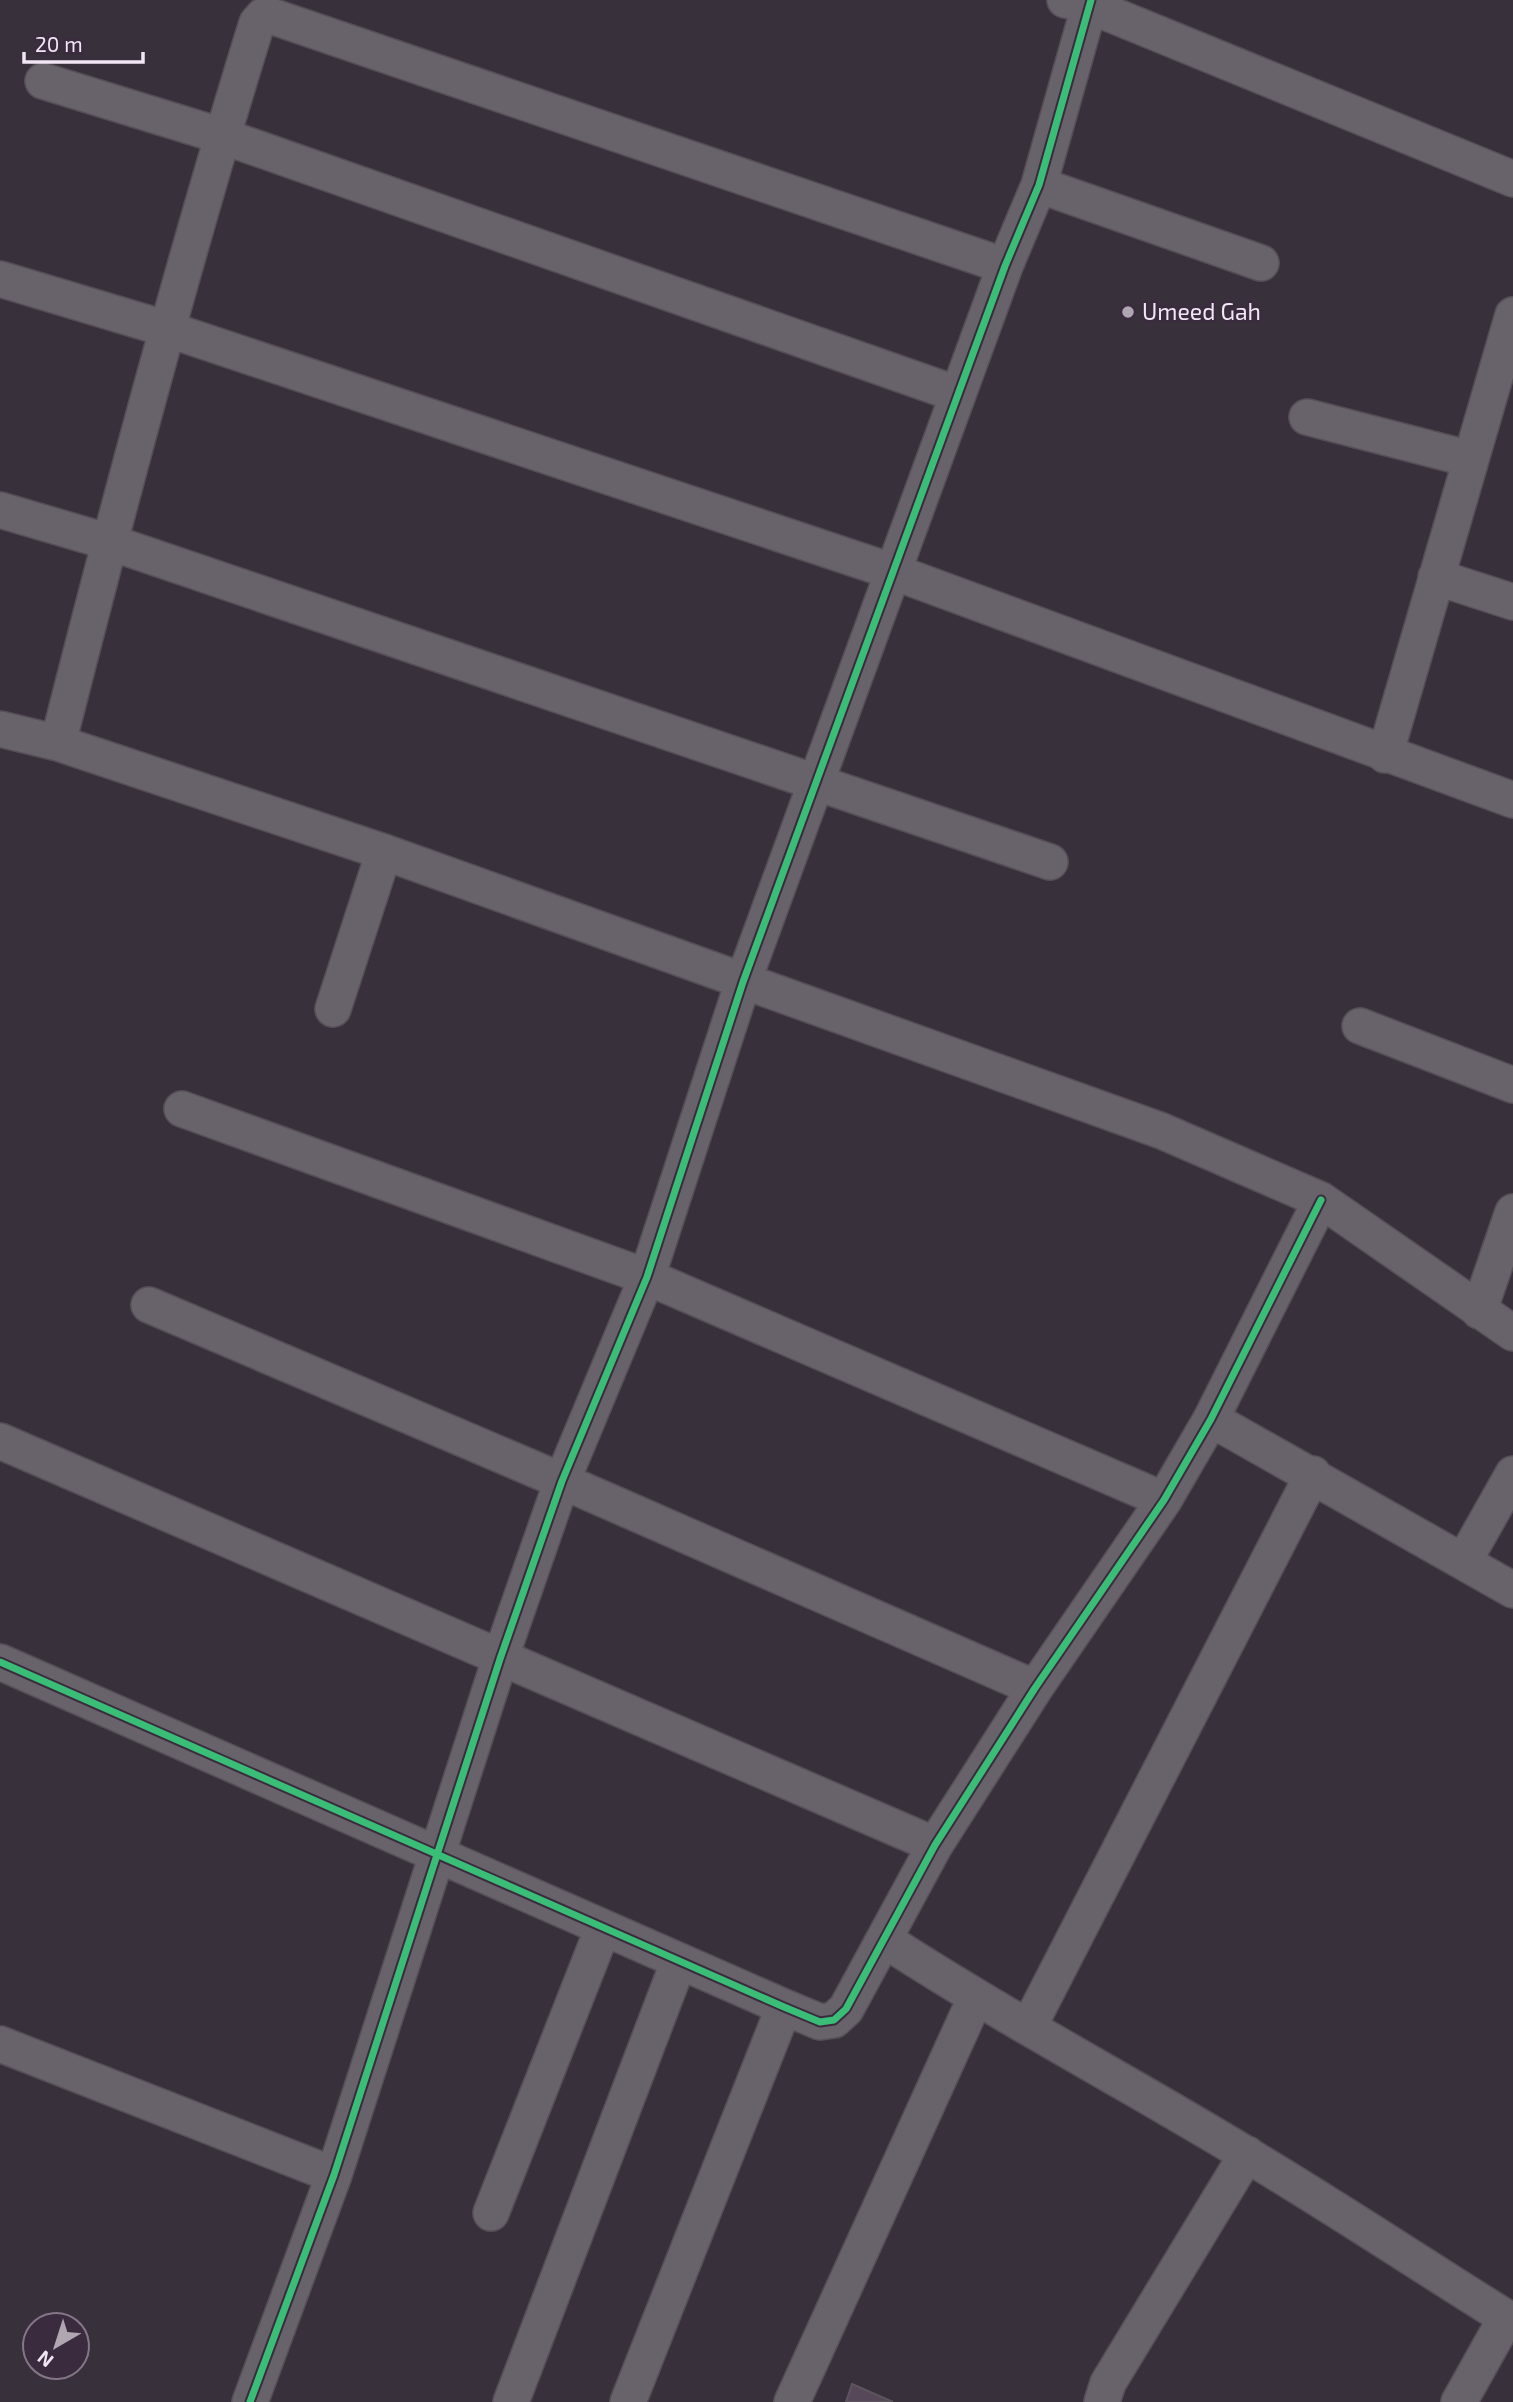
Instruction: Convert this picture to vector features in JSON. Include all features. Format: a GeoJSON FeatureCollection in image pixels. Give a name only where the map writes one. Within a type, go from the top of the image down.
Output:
{"type":"FeatureCollection","features":[{"type":"Feature","properties":{"kind":"street"},"geometry":{"type":"LineString","coordinates":[[250,2402],[334,2175],[500,1659],[562,1481],[646,1277],[743,982],[957,394],[1039,185],[1082,2],[1513,179]]}},
{"type":"Feature","properties":{"kind":"street"},"geometry":{"type":"LineString","coordinates":[[58,743],[167,329],[222,136],[257,23],[263,16],[274,17],[1005,266]]}},
{"type":"Feature","properties":{"kind":"street"},"geometry":{"type":"LineString","coordinates":[[43,81],[222,136],[957,394]]}},
{"type":"Feature","properties":{"kind":"street"},"geometry":{"type":"LineString","coordinates":[[1039,185],[1261,263]]}},
{"type":"Feature","properties":{"kind":"street"},"geometry":{"type":"LineString","coordinates":[[0,279],[167,329],[894,572],[1513,800]]}},
{"type":"Feature","properties":{"kind":"street"},"geometry":{"type":"LineString","coordinates":[[1385,755],[1470,459],[1502,391],[1513,315]]}},
{"type":"Feature","properties":{"kind":"street"},"geometry":{"type":"LineString","coordinates":[[1307,418],[1470,459]]}},
{"type":"Feature","properties":{"kind":"street"},"geometry":{"type":"LineString","coordinates":[[0,510],[109,542],[1050,862]]}},
{"type":"Feature","properties":{"kind":"street"},"geometry":{"type":"LineString","coordinates":[[1436,577],[1513,602]]}},
{"type":"Feature","properties":{"kind":"street"},"geometry":{"type":"LineString","coordinates":[[0,729],[58,743],[384,852],[1162,1130],[1321,1199],[1513,1333]]}},
{"type":"Feature","properties":{"kind":"street"},"geometry":{"type":"LineString","coordinates":[[333,1009],[384,852]]}},
{"type":"Feature","properties":{"kind":"street"},"geometry":{"type":"LineString","coordinates":[[1360,1026],[1513,1085]]}},
{"type":"Feature","properties":{"kind":"street"},"geometry":{"type":"LineString","coordinates":[[181,1109],[646,1277],[1164,1500]]}},
{"type":"Feature","properties":{"kind":"street"},"geometry":{"type":"LineString","coordinates":[[0,1662],[784,2007],[820,2022],[834,2020],[846,2009],[935,1845],[1035,1688],[1164,1500],[1212,1419],[1321,1199]]}},
{"type":"Feature","properties":{"kind":"street"},"geometry":{"type":"LineString","coordinates":[[1479,1311],[1513,1212]]}},
{"type":"Feature","properties":{"kind":"street"},"geometry":{"type":"LineString","coordinates":[[149,1305],[562,1481],[1035,1688]]}},
{"type":"Feature","properties":{"kind":"street"},"geometry":{"type":"LineString","coordinates":[[1212,1419],[1513,1590]]}},
{"type":"Feature","properties":{"kind":"street"},"geometry":{"type":"LineString","coordinates":[[0,1441],[935,1845]]}},
{"type":"Feature","properties":{"kind":"street"},"geometry":{"type":"LineString","coordinates":[[1029,2026],[1312,1474]]}},
{"type":"Feature","properties":{"kind":"street"},"geometry":{"type":"LineString","coordinates":[[1464,1561],[1513,1474]]}},
{"type":"Feature","properties":{"kind":"street"},"geometry":{"type":"LineString","coordinates":[[491,2213],[603,1928]]}},
{"type":"Feature","properties":{"kind":"street"},"geometry":{"type":"LineString","coordinates":[[885,1940],[975,1999],[1029,2026],[1247,2154],[1509,2320],[1459,2402]]}},
{"type":"Feature","properties":{"kind":"street"},"geometry":{"type":"LineString","coordinates":[[511,2402],[679,1961]]}},
{"type":"Feature","properties":{"kind":"street"},"geometry":{"type":"LineString","coordinates":[[792,2402],[975,1999]]}},
{"type":"Feature","properties":{"kind":"street"},"geometry":{"type":"LineString","coordinates":[[628,2402],[784,2007]]}},
{"type":"Feature","properties":{"kind":"street"},"geometry":{"type":"LineString","coordinates":[[0,2044],[334,2175]]}},
{"type":"Feature","properties":{"kind":"street"},"geometry":{"type":"LineString","coordinates":[[1102,2402],[1108,2383],[1247,2154]]}},
{"type":"Feature","properties":{"kind":"building"},"geometry":{"type":"Polygon","coordinates":[[[852,2384],[893,2402],[846,2402],[852,2384]]]}},
{"type":"Feature","properties":{"kind":"cycle path"},"geometry":{"type":"LineString","coordinates":[[250,2402],[334,2175],[500,1659],[562,1481],[647,1277],[743,982],[1005,266],[1039,185],[1091,0]]}},
{"type":"Feature","properties":{"kind":"cycle path"},"geometry":{"type":"LineString","coordinates":[[0,1662],[784,2007],[820,2022],[834,2020],[846,2009],[935,1845],[1035,1688],[1164,1500],[1211,1419],[1321,1200]]}},
{"type":"Feature","properties":{"kind":"place","name":"Umeed Gah"},"geometry":{"type":"Point","coordinates":[1128,312]}}]}
